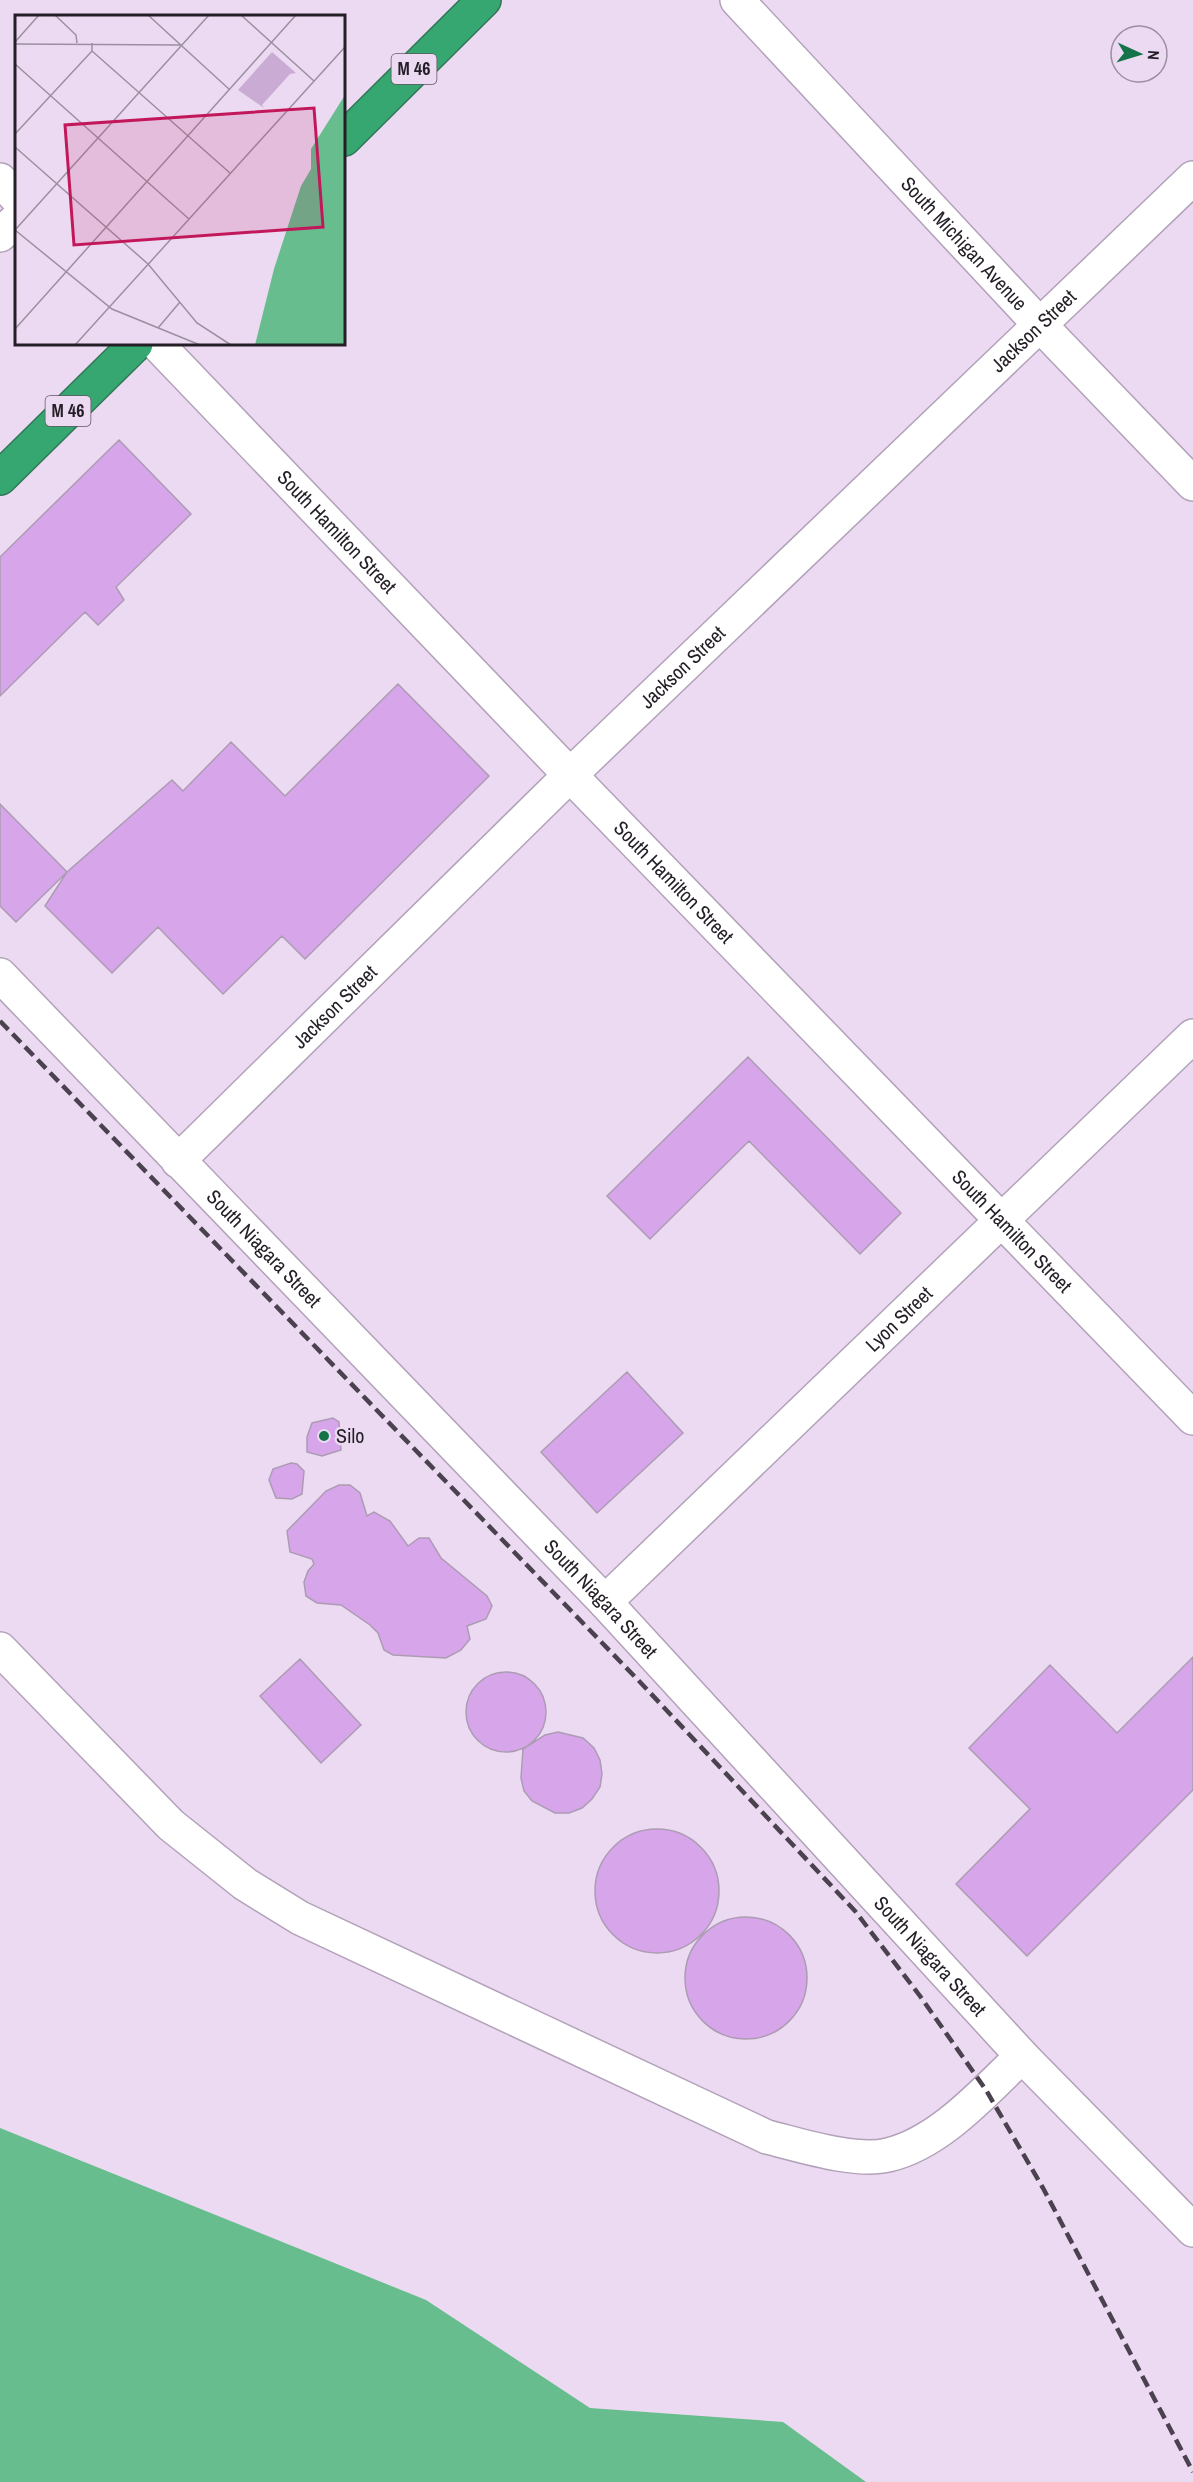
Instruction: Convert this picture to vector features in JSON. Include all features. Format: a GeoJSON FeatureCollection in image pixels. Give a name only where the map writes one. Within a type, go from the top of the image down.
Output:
{"type":"FeatureCollection","features":[{"type":"Feature","properties":{"kind":"highway","name":"M 46"},"geometry":{"type":"LineString","coordinates":[[345,137],[484,0]]}},
{"type":"Feature","properties":{"kind":"highway","name":"M 46"},"geometry":{"type":"LineString","coordinates":[[0,478],[135,345]]}},
{"type":"Feature","properties":{"kind":"street","name":"South Michigan Avenue"},"geometry":{"type":"LineString","coordinates":[[737,0],[1041,326],[1193,483]]}},
{"type":"Feature","properties":{"kind":"street","name":"Jackson Street"},"geometry":{"type":"LineString","coordinates":[[178,1161],[570,775],[1193,178]]}},
{"type":"Feature","properties":{"kind":"street"},"geometry":{"type":"LineString","coordinates":[[0,180],[15,196]]}},
{"type":"Feature","properties":{"kind":"street"},"geometry":{"type":"LineString","coordinates":[[0,235],[15,221]]}},
{"type":"Feature","properties":{"kind":"street","name":"South Hamilton Street"},"geometry":{"type":"LineString","coordinates":[[158,345],[570,775],[1193,1418]]}},
{"type":"Feature","properties":{"kind":"street","name":"South Niagara Street"},"geometry":{"type":"LineString","coordinates":[[0,975],[605,1602],[1022,2056],[1193,2230]]}},
{"type":"Feature","properties":{"kind":"street","name":"Lyon Street"},"geometry":{"type":"LineString","coordinates":[[605,1602],[1193,1036]]}},
{"type":"Feature","properties":{"kind":"street"},"geometry":{"type":"LineString","coordinates":[[0,1649],[171,1825],[245,1884],[300,1918],[767,2137],[844,2155],[887,2156],[927,2141],[1022,2056]]}},
{"type":"Feature","properties":{"kind":"shaded area"},"geometry":{"type":"Polygon","coordinates":[[[0,2128],[426,2300],[590,2408],[783,2422],[866,2482],[0,2482],[0,2128]]]}},
{"type":"Feature","properties":{"kind":"building"},"geometry":{"type":"Polygon","coordinates":[[[119,440],[191,514],[116,587],[124,600],[98,625],[85,612],[0,696],[0,557],[119,440]]]}},
{"type":"Feature","properties":{"kind":"building"},"geometry":{"type":"Polygon","coordinates":[[[398,684],[489,776],[305,959],[282,936],[223,994],[158,927],[112,973],[45,906],[67,872],[172,780],[183,791],[231,742],[285,796],[398,684]]]}},
{"type":"Feature","properties":{"kind":"building"},"geometry":{"type":"Polygon","coordinates":[[[0,804],[67,872],[16,922],[0,906],[0,804]]]}},
{"type":"Feature","properties":{"kind":"building"},"geometry":{"type":"Polygon","coordinates":[[[748,1057],[901,1213],[860,1254],[749,1141],[650,1239],[607,1196],[748,1057]]]}},
{"type":"Feature","properties":{"kind":"building"},"geometry":{"type":"Polygon","coordinates":[[[627,1372],[683,1433],[597,1513],[541,1452],[627,1372]]]}},
{"type":"Feature","properties":{"kind":"building","name":"Silo"},"geometry":{"type":"Polygon","coordinates":[[[333,1418],[339,1422],[341,1450],[322,1456],[307,1452],[307,1437],[312,1423],[333,1418]]]}},
{"type":"Feature","properties":{"kind":"building","name":"Silo"},"geometry":{"type":"Polygon","coordinates":[[[291,1463],[297,1464],[304,1471],[302,1494],[292,1499],[276,1498],[269,1480],[273,1469],[291,1463]]]}},
{"type":"Feature","properties":{"kind":"building"},"geometry":{"type":"Polygon","coordinates":[[[339,1485],[350,1485],[360,1493],[367,1516],[374,1512],[390,1521],[408,1546],[419,1538],[429,1538],[441,1558],[487,1596],[492,1606],[486,1619],[467,1626],[470,1639],[461,1650],[446,1658],[393,1655],[384,1650],[378,1633],[370,1625],[341,1605],[317,1603],[306,1596],[304,1582],[308,1571],[314,1564],[312,1559],[290,1552],[287,1531],[326,1491],[339,1485]]]}},
{"type":"Feature","properties":{"kind":"building"},"geometry":{"type":"Polygon","coordinates":[[[1193,1657],[1193,1790],[1027,1956],[956,1884],[1030,1809],[969,1748],[1050,1665],[1117,1733],[1193,1657]]]}},
{"type":"Feature","properties":{"kind":"building"},"geometry":{"type":"Polygon","coordinates":[[[300,1659],[361,1725],[321,1763],[260,1696],[300,1659]]]}},
{"type":"Feature","properties":{"kind":"building"},"geometry":{"type":"Polygon","coordinates":[[[506,1672],[521,1675],[534,1684],[543,1697],[546,1712],[543,1727],[534,1740],[521,1749],[506,1752],[491,1749],[478,1740],[469,1727],[466,1712],[469,1697],[478,1684],[491,1675],[506,1672]]]}},
{"type":"Feature","properties":{"kind":"building"},"geometry":{"type":"Polygon","coordinates":[[[558,1732],[583,1738],[594,1748],[600,1760],[602,1774],[600,1787],[592,1799],[582,1808],[569,1813],[555,1813],[532,1801],[524,1791],[521,1778],[523,1749],[545,1735],[558,1732]]]}},
{"type":"Feature","properties":{"kind":"building"},"geometry":{"type":"Polygon","coordinates":[[[657,1829],[681,1833],[701,1847],[715,1867],[719,1891],[715,1915],[701,1935],[681,1949],[657,1953],[633,1949],[613,1935],[599,1915],[595,1891],[599,1867],[613,1847],[633,1833],[657,1829]]]}},
{"type":"Feature","properties":{"kind":"building"},"geometry":{"type":"Polygon","coordinates":[[[746,1917],[769,1922],[780,1927],[789,1935],[797,1944],[802,1955],[807,1978],[802,2001],[797,2012],[789,2021],[780,2029],[769,2034],[746,2039],[723,2034],[712,2029],[703,2021],[695,2012],[690,2001],[685,1978],[690,1955],[695,1944],[703,1935],[712,1927],[723,1922],[746,1917]]]}},
{"type":"Feature","properties":{"kind":"railway"},"geometry":{"type":"LineString","coordinates":[[0,1021],[640,1682],[855,1911],[920,1996],[986,2090],[1043,2188],[1193,2472]]}},
{"type":"Feature","properties":{"kind":"place","name":"Silo"},"geometry":{"type":"Point","coordinates":[324,1436]}}]}
